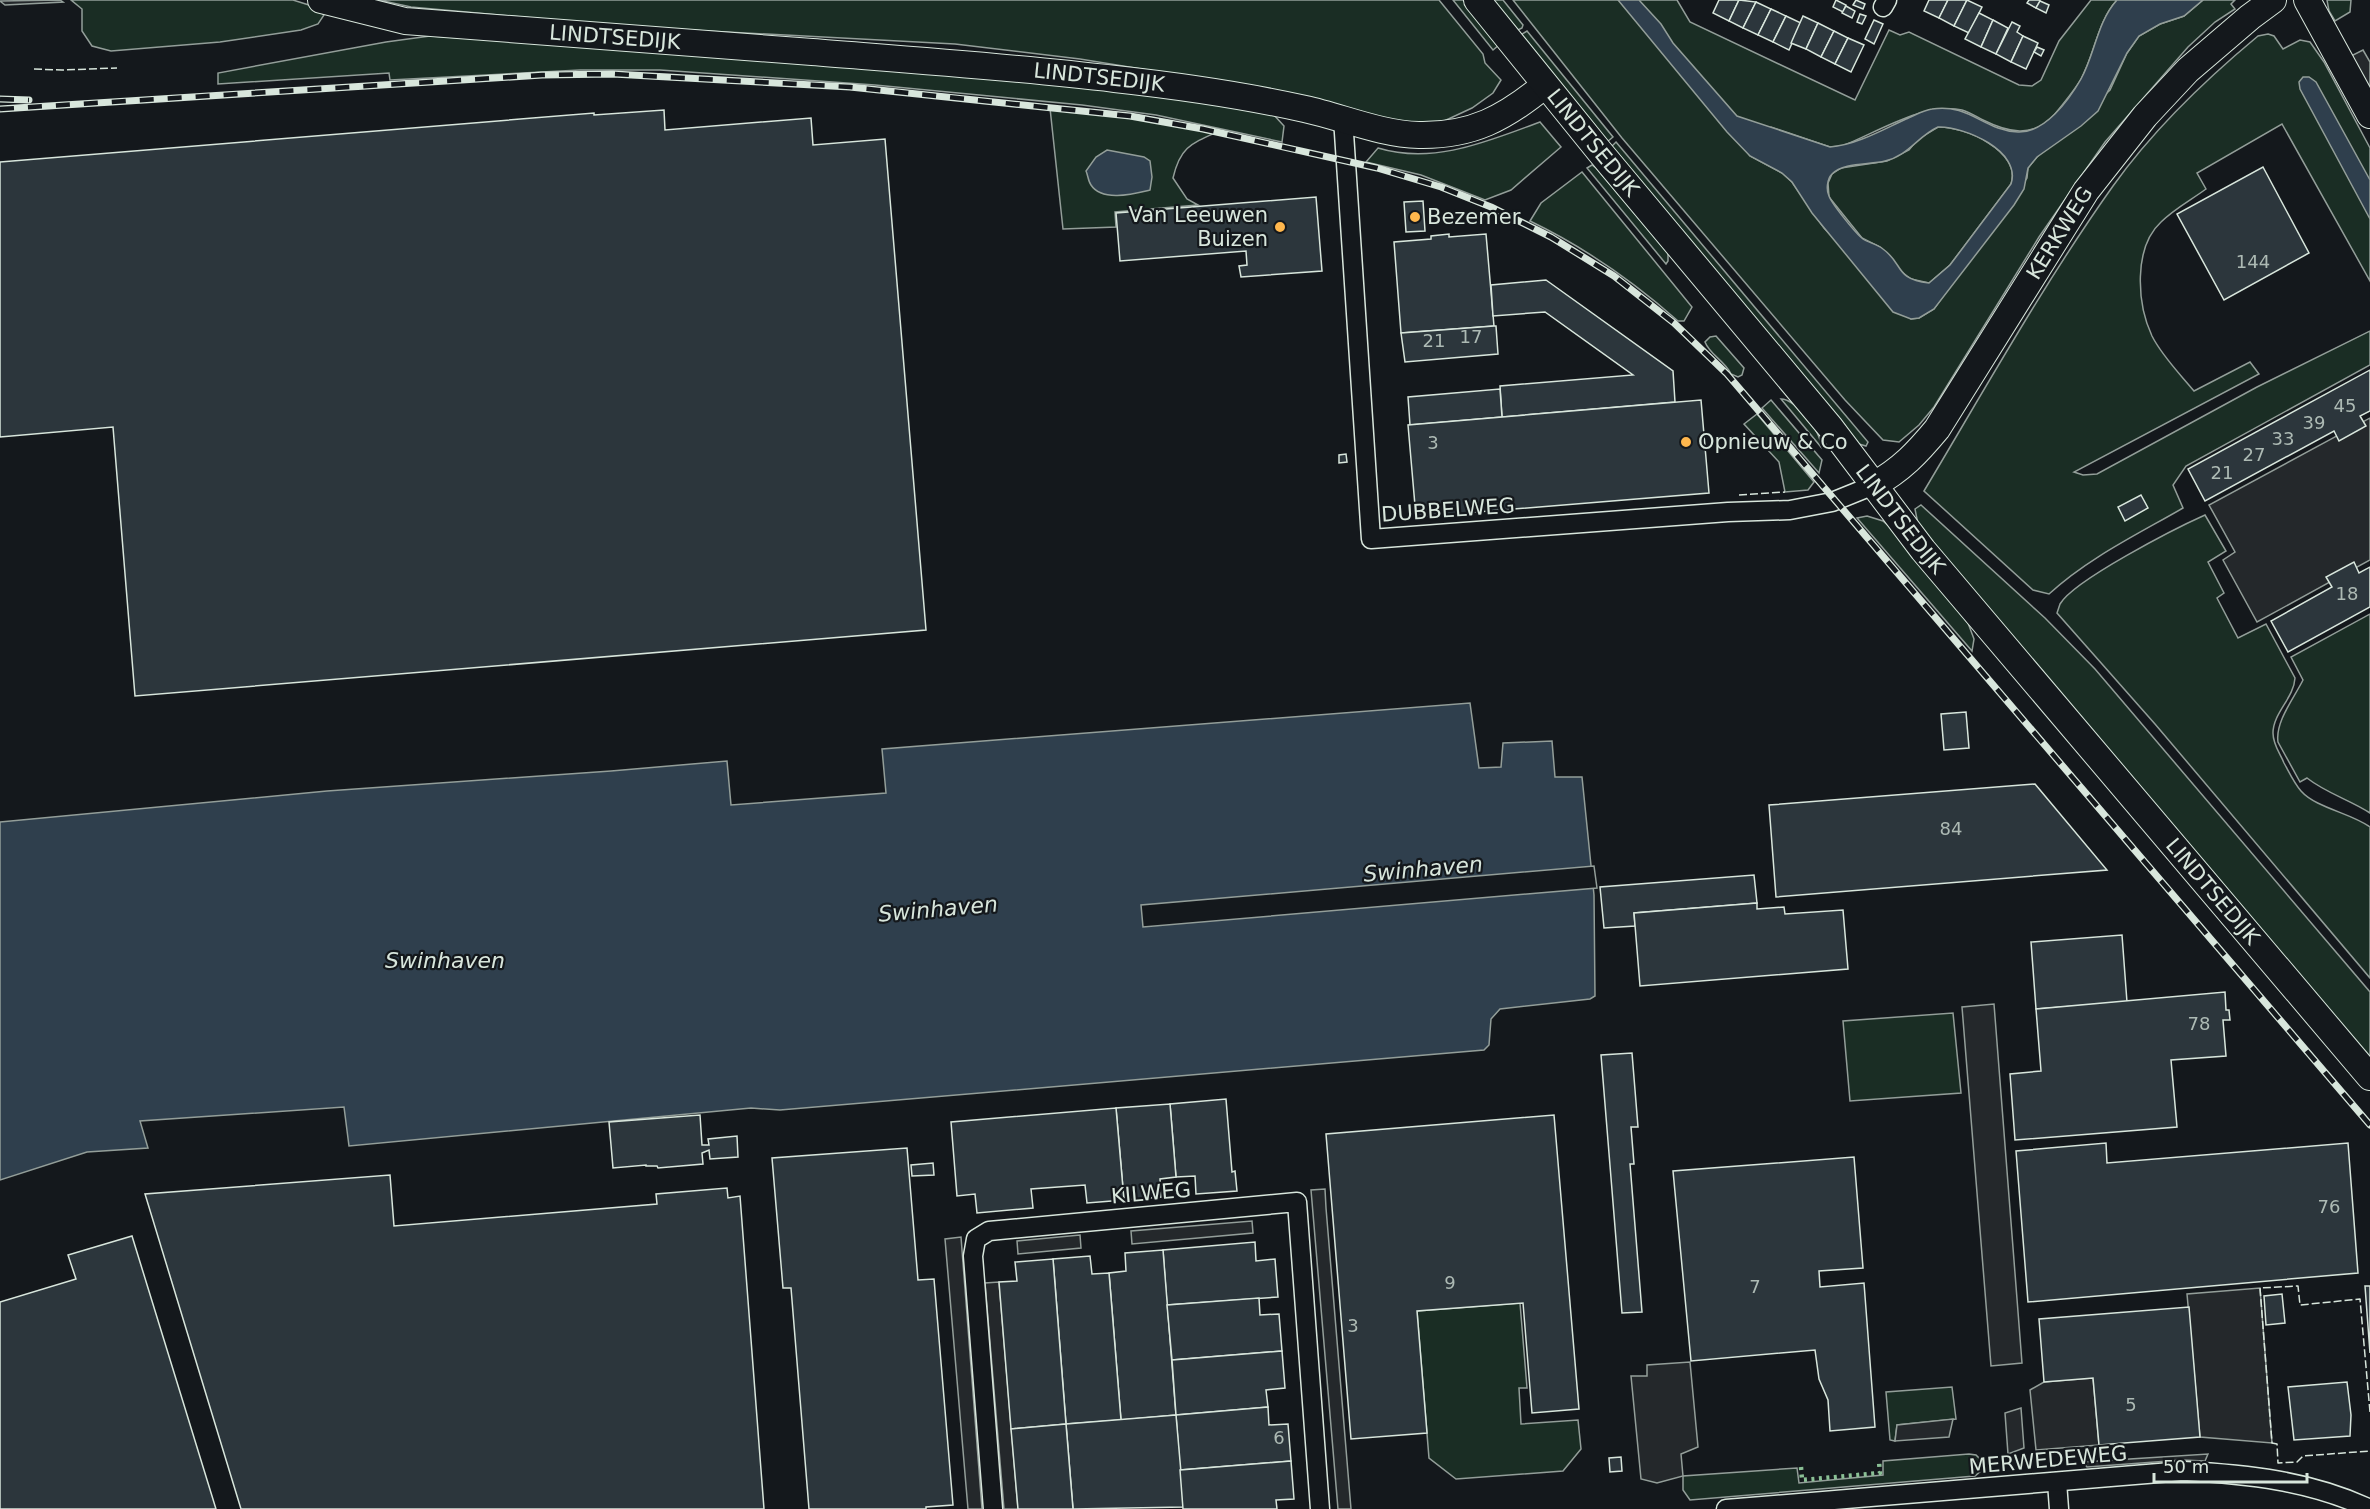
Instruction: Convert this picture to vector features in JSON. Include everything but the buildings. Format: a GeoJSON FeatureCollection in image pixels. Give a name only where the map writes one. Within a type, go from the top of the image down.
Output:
{"type":"FeatureCollection","features":[{"type":"Feature","properties":{"kind":"main road","name":"LINDTSEDIJK"},"geometry":{"type":"LineString","coordinates":[[321,0],[405,21],[1070,73],[1205,90],[1343,118],[1387,131],[1418,135],[1462,133],[1495,120],[1528,99],[1545,84],[1823,419],[1923,550],[2370,1077]]}},
{"type":"Feature","properties":{"kind":"main road"},"geometry":{"type":"LineString","coordinates":[[1477,0],[1545,84]]}},
{"type":"Feature","properties":{"kind":"main road","name":"KERKWEG"},"geometry":{"type":"LineString","coordinates":[[1874,485],[1898,471],[1918,453],[1937,429],[2086,191],[2145,116],[2188,70],[2273,0]]}},
{"type":"Feature","properties":{"kind":"main road"},"geometry":{"type":"LineString","coordinates":[[2307,0],[2370,115]]}},
{"type":"Feature","properties":{"kind":"street","name":"DUBBELWEG"},"geometry":{"type":"LineString","coordinates":[[1343,118],[1371,539],[1728,512],[1790,510],[1832,502],[1874,485]]}},
{"type":"Feature","properties":{"kind":"street","name":"KILWEG"},"geometry":{"type":"LineString","coordinates":[[993,1509],[973,1256],[976,1239],[989,1231],[1297,1202],[1320,1509]]}},
{"type":"Feature","properties":{"kind":"street","name":"MERWEDEWEG"},"geometry":{"type":"LineString","coordinates":[[1726,1509],[2183,1472],[2232,1473],[2306,1486],[2370,1509]]}},
{"type":"Feature","properties":{"kind":"street"},"geometry":{"type":"LineString","coordinates":[[2057,1482],[2059,1509]]}},
{"type":"Feature","properties":{"kind":"green space"},"geometry":{"type":"Polygon","coordinates":[[[71,0],[293,0],[312,6],[324,15],[318,24],[301,30],[220,42],[111,51],[92,46],[82,31],[82,9],[71,0]]]}},
{"type":"Feature","properties":{"kind":"green space"},"geometry":{"type":"Polygon","coordinates":[[[379,0],[1439,0],[1483,54],[1485,63],[1501,80],[1493,93],[1472,108],[1442,122],[1385,125],[1172,74],[1080,59],[955,44],[632,27],[411,7],[379,0]]]}},
{"type":"Feature","properties":{"kind":"green space"},"geometry":{"type":"Polygon","coordinates":[[[1453,0],[1463,0],[1499,45],[1493,50],[1453,0]]]}},
{"type":"Feature","properties":{"kind":"green space"},"geometry":{"type":"Polygon","coordinates":[[[1491,0],[1503,0],[1523,25],[1522,28],[1518,30],[1491,0]]]}},
{"type":"Feature","properties":{"kind":"green space"},"geometry":{"type":"Polygon","coordinates":[[[1513,0],[1677,0],[1690,22],[1855,100],[1889,30],[1900,35],[1909,32],[2019,85],[2032,86],[2041,80],[2059,41],[2091,0],[2117,0],[2105,18],[2078,84],[2054,115],[2037,128],[2010,130],[1962,110],[1947,109],[1916,114],[1842,146],[1830,147],[1771,127],[1743,147],[1750,156],[1782,173],[1792,182],[1824,228],[1911,319],[1919,318],[1934,309],[2027,178],[2028,168],[2110,90],[2127,53],[2139,36],[2160,24],[2184,16],[2203,0],[2235,0],[2231,4],[2235,9],[2215,22],[2188,47],[2105,142],[2039,237],[1934,407],[1919,425],[1899,442],[1883,440],[1845,400],[1622,138],[1513,0]]]}},
{"type":"Feature","properties":{"kind":"green space"},"geometry":{"type":"Polygon","coordinates":[[[2327,0],[2351,0],[2350,12],[2335,21],[2329,11],[2327,0]]]}},
{"type":"Feature","properties":{"kind":"green space"},"geometry":{"type":"Polygon","coordinates":[[[1527,31],[1613,137],[1607,142],[1519,36],[1527,31]]]}},
{"type":"Feature","properties":{"kind":"green space"},"geometry":{"type":"Polygon","coordinates":[[[2268,34],[2274,36],[2283,49],[2300,40],[2310,42],[2324,62],[2370,148],[2370,281],[2282,124],[2197,173],[2206,189],[2161,222],[2152,233],[2146,246],[2140,277],[2147,323],[2161,351],[2194,391],[2250,362],[2259,374],[2074,472],[2083,475],[2097,474],[2257,387],[2370,331],[2370,365],[2186,466],[2173,485],[2183,508],[2097,558],[2049,594],[2033,590],[1924,491],[2039,298],[2113,186],[2145,145],[2199,88],[2258,36],[2268,34]]]}},
{"type":"Feature","properties":{"kind":"green space"},"geometry":{"type":"Polygon","coordinates":[[[430,36],[620,48],[1180,94],[1273,114],[1284,126],[1282,142],[1156,115],[1082,105],[875,85],[660,70],[580,70],[390,80],[389,73],[218,84],[218,73],[430,36]]]}},
{"type":"Feature","properties":{"kind":"green space"},"geometry":{"type":"Polygon","coordinates":[[[1050,108],[1139,116],[1217,132],[1193,144],[1183,153],[1173,178],[1187,199],[1198,205],[1115,212],[1116,227],[1063,229],[1050,108]]]}},
{"type":"Feature","properties":{"kind":"green space"},"geometry":{"type":"Polygon","coordinates":[[[1540,122],[1561,147],[1511,190],[1485,200],[1421,175],[1366,162],[1378,148],[1399,153],[1420,154],[1460,149],[1540,122]]]}},
{"type":"Feature","properties":{"kind":"green space"},"geometry":{"type":"Polygon","coordinates":[[[1938,127],[1962,131],[1988,143],[2000,151],[2008,161],[2012,172],[2011,184],[1950,265],[1929,283],[1911,279],[1899,270],[1880,247],[1862,238],[1829,197],[1828,183],[1832,174],[1841,168],[1887,161],[1909,150],[1918,139],[1938,127]]]}},
{"type":"Feature","properties":{"kind":"green space"},"geometry":{"type":"Polygon","coordinates":[[[1616,142],[1868,442],[1866,446],[1859,444],[1849,434],[1611,147],[1616,142]]]}},
{"type":"Feature","properties":{"kind":"green space"},"geometry":{"type":"Polygon","coordinates":[[[1592,165],[1668,253],[1666,264],[1587,168],[1592,165]]]}},
{"type":"Feature","properties":{"kind":"green space"},"geometry":{"type":"Polygon","coordinates":[[[1582,172],[1692,307],[1684,321],[1678,321],[1626,279],[1589,254],[1530,221],[1541,203],[1582,172]]]}},
{"type":"Feature","properties":{"kind":"green space"},"geometry":{"type":"Polygon","coordinates":[[[1716,336],[1744,368],[1742,375],[1738,377],[1731,374],[1707,347],[1705,342],[1710,337],[1716,336]]]}},
{"type":"Feature","properties":{"kind":"green space"},"geometry":{"type":"Polygon","coordinates":[[[1781,399],[1794,404],[1807,417],[1817,433],[1821,447],[1781,399]]]}},
{"type":"Feature","properties":{"kind":"green space"},"geometry":{"type":"Polygon","coordinates":[[[1771,400],[1822,460],[1819,473],[1762,408],[1771,400]]]}},
{"type":"Feature","properties":{"kind":"green space"},"geometry":{"type":"Polygon","coordinates":[[[1757,414],[1814,482],[1808,490],[1785,492],[1779,462],[1744,424],[1757,414]]]}},
{"type":"Feature","properties":{"kind":"green space"},"geometry":{"type":"Polygon","coordinates":[[[1921,505],[2045,618],[2095,669],[2370,992],[2370,1060],[1944,557],[1918,524],[1915,509],[1921,505]]]}},
{"type":"Feature","properties":{"kind":"green space"},"geometry":{"type":"Polygon","coordinates":[[[2205,515],[2226,551],[2208,562],[2224,593],[2217,598],[2238,638],[2266,624],[2295,678],[2291,692],[2276,719],[2273,733],[2274,741],[2284,763],[2296,785],[2307,797],[2370,827],[2370,978],[2155,724],[2057,613],[2060,604],[2084,582],[2127,555],[2205,515]]]}},
{"type":"Feature","properties":{"kind":"green space"},"geometry":{"type":"Polygon","coordinates":[[[1867,516],[1883,521],[1892,529],[1968,623],[1974,639],[1972,651],[1857,518],[1867,516]]]}},
{"type":"Feature","properties":{"kind":"green space"},"geometry":{"type":"Polygon","coordinates":[[[2370,614],[2370,813],[2307,778],[2300,782],[2278,742],[2278,734],[2282,718],[2303,680],[2291,657],[2370,614]]]}},
{"type":"Feature","properties":{"kind":"green space"},"geometry":{"type":"Polygon","coordinates":[[[1953,1013],[1961,1093],[1850,1101],[1843,1021],[1953,1013]]]}},
{"type":"Feature","properties":{"kind":"green space"},"geometry":{"type":"Polygon","coordinates":[[[1520,1303],[1527,1388],[1519,1388],[1521,1424],[1578,1420],[1581,1449],[1563,1471],[1456,1479],[1429,1458],[1417,1311],[1520,1303]]]}},
{"type":"Feature","properties":{"kind":"green space"},"geometry":{"type":"Polygon","coordinates":[[[1952,1387],[1956,1419],[1897,1425],[1895,1441],[1890,1440],[1886,1392],[1952,1387]]]}},
{"type":"Feature","properties":{"kind":"green space"},"geometry":{"type":"Polygon","coordinates":[[[1976,1455],[1983,1462],[1982,1470],[1975,1476],[1690,1500],[1683,1490],[1683,1476],[1797,1468],[1799,1483],[1883,1475],[1883,1461],[1976,1455]]]}},
{"type":"Feature","properties":{"kind":"shaded area"},"geometry":{"type":"Polygon","coordinates":[[[60,0],[63,2],[5,5],[0,1],[60,0]]]}},
{"type":"Feature","properties":{"kind":"shaded area"},"geometry":{"type":"Polygon","coordinates":[[[2363,50],[2370,62],[2370,90],[2351,56],[2363,50]]]}},
{"type":"Feature","properties":{"kind":"shaded area"},"geometry":{"type":"Polygon","coordinates":[[[2370,418],[2370,560],[2257,622],[2223,560],[2235,552],[2209,505],[2370,418]]]}},
{"type":"Feature","properties":{"kind":"shaded area"},"geometry":{"type":"Polygon","coordinates":[[[1994,1004],[2022,1363],[1991,1366],[1962,1007],[1994,1004]]]}},
{"type":"Feature","properties":{"kind":"shaded area"},"geometry":{"type":"Polygon","coordinates":[[[1325,1189],[1351,1509],[1338,1509],[1311,1190],[1325,1189]]]}},
{"type":"Feature","properties":{"kind":"shaded area"},"geometry":{"type":"Polygon","coordinates":[[[1252,1221],[1253,1233],[1132,1244],[1131,1231],[1252,1221]]]}},
{"type":"Feature","properties":{"kind":"shaded area"},"geometry":{"type":"Polygon","coordinates":[[[1080,1235],[1081,1248],[1018,1254],[1017,1241],[1080,1235]]]}},
{"type":"Feature","properties":{"kind":"shaded area"},"geometry":{"type":"Polygon","coordinates":[[[961,1237],[982,1509],[968,1509],[945,1239],[961,1237]]]}},
{"type":"Feature","properties":{"kind":"shaded area"},"geometry":{"type":"Polygon","coordinates":[[[999,1282],[1018,1509],[1004,1509],[985,1283],[999,1282]]]}},
{"type":"Feature","properties":{"kind":"shaded area"},"geometry":{"type":"Polygon","coordinates":[[[2260,1288],[2272,1443],[2200,1437],[2187,1294],[2260,1288]]]}},
{"type":"Feature","properties":{"kind":"shaded area"},"geometry":{"type":"Polygon","coordinates":[[[1690,1362],[1698,1447],[1681,1454],[1683,1476],[1657,1483],[1641,1479],[1631,1376],[1647,1376],[1647,1365],[1690,1362]]]}},
{"type":"Feature","properties":{"kind":"shaded area"},"geometry":{"type":"Polygon","coordinates":[[[2093,1378],[2099,1445],[2036,1450],[2030,1390],[2044,1382],[2093,1378]]]}},
{"type":"Feature","properties":{"kind":"shaded area"},"geometry":{"type":"Polygon","coordinates":[[[2021,1408],[2024,1448],[2008,1454],[2005,1413],[2021,1408]]]}},
{"type":"Feature","properties":{"kind":"shaded area"},"geometry":{"type":"Polygon","coordinates":[[[1953,1419],[1949,1437],[1895,1441],[1897,1425],[1953,1419]]]}},
{"type":"Feature","properties":{"kind":"shaded area"},"geometry":{"type":"Polygon","coordinates":[[[2208,1454],[2205,1461],[2182,1460],[2087,1467],[2083,1462],[2208,1454]]]}},
{"type":"Feature","properties":{"kind":"water"},"geometry":{"type":"Polygon","coordinates":[[[1618,0],[1639,0],[1737,116],[1830,147],[1859,140],[1932,109],[1956,110],[2006,130],[2028,131],[2047,121],[2070,96],[2086,69],[2105,18],[2117,0],[2203,0],[2184,16],[2160,24],[2139,36],[2127,53],[2098,111],[2037,157],[2028,168],[2024,189],[2014,205],[1934,309],[1919,318],[1911,319],[1893,312],[1812,213],[1792,182],[1782,173],[1750,156],[1727,132],[1618,0]],[[1938,127],[1893,158],[1843,167],[1830,176],[1828,185],[1831,200],[1860,236],[1883,249],[1910,278],[1929,283],[1950,265],[2011,184],[2012,172],[2008,161],[2000,151],[1975,136],[1938,127]]]}},
{"type":"Feature","properties":{"kind":"water"},"geometry":{"type":"Polygon","coordinates":[[[2303,77],[2309,77],[2316,82],[2370,180],[2370,219],[2300,89],[2299,82],[2303,77]]]}},
{"type":"Feature","properties":{"kind":"water"},"geometry":{"type":"Polygon","coordinates":[[[1107,150],[1144,157],[1150,161],[1152,177],[1150,190],[1110,195],[1096,190],[1090,183],[1086,171],[1096,157],[1107,150]]]}},
{"type":"Feature","properties":{"kind":"water","name":"Swinhaven"},"geometry":{"type":"Polygon","coordinates":[[[1470,703],[1479,768],[1501,767],[1503,743],[1552,741],[1555,777],[1582,777],[1594,895],[1595,996],[1590,999],[1500,1009],[1491,1019],[1489,1045],[1484,1050],[780,1110],[751,1108],[349,1146],[344,1107],[140,1121],[148,1148],[87,1152],[0,1180],[0,822],[327,791],[727,761],[731,805],[886,793],[882,749],[1470,703]]]}},
{"type":"Feature","properties":{"kind":"pier"},"geometry":{"type":"Polygon","coordinates":[[[1594,866],[1597,888],[1143,927],[1141,905],[1594,866]]]}},
{"type":"Feature","properties":{"kind":"railway"},"geometry":{"type":"LineString","coordinates":[[0,109],[542,75],[613,74],[850,87],[1130,116],[1203,129],[1377,168],[1441,187],[1491,207],[1551,237],[1614,276],[1674,323],[1727,374],[2370,1125]]}},
{"type":"Feature","properties":{"kind":"railway"},"geometry":{"type":"LineString","coordinates":[[0,99],[29,100]]}},
{"type":"Feature","properties":{"kind":"hedge"},"geometry":{"type":"LineString","coordinates":[[1801,1467],[1802,1480],[1880,1473],[1879,1462]]}},
{"type":"Feature","properties":{"kind":"fence"},"geometry":{"type":"LineString","coordinates":[[34,69],[117,68]]}},
{"type":"Feature","properties":{"kind":"fence"},"geometry":{"type":"LineString","coordinates":[[1739,495],[1785,492]]}},
{"type":"Feature","properties":{"kind":"fence"},"geometry":{"type":"LineString","coordinates":[[2370,1412],[2360,1299],[2300,1305],[2298,1286],[2260,1288],[2272,1443],[2277,1444],[2278,1463],[2297,1462],[2303,1456],[2370,1451]]}},
{"type":"Feature","properties":{"kind":"place","name":"Bezemer"},"geometry":{"type":"Point","coordinates":[1415,217]}},
{"type":"Feature","properties":{"kind":"place","name":"Van Leeuwen Buizen"},"geometry":{"type":"Point","coordinates":[1280,227]}},
{"type":"Feature","properties":{"kind":"place","name":"Opnieuw & Co"},"geometry":{"type":"Point","coordinates":[1686,442]}}]}
